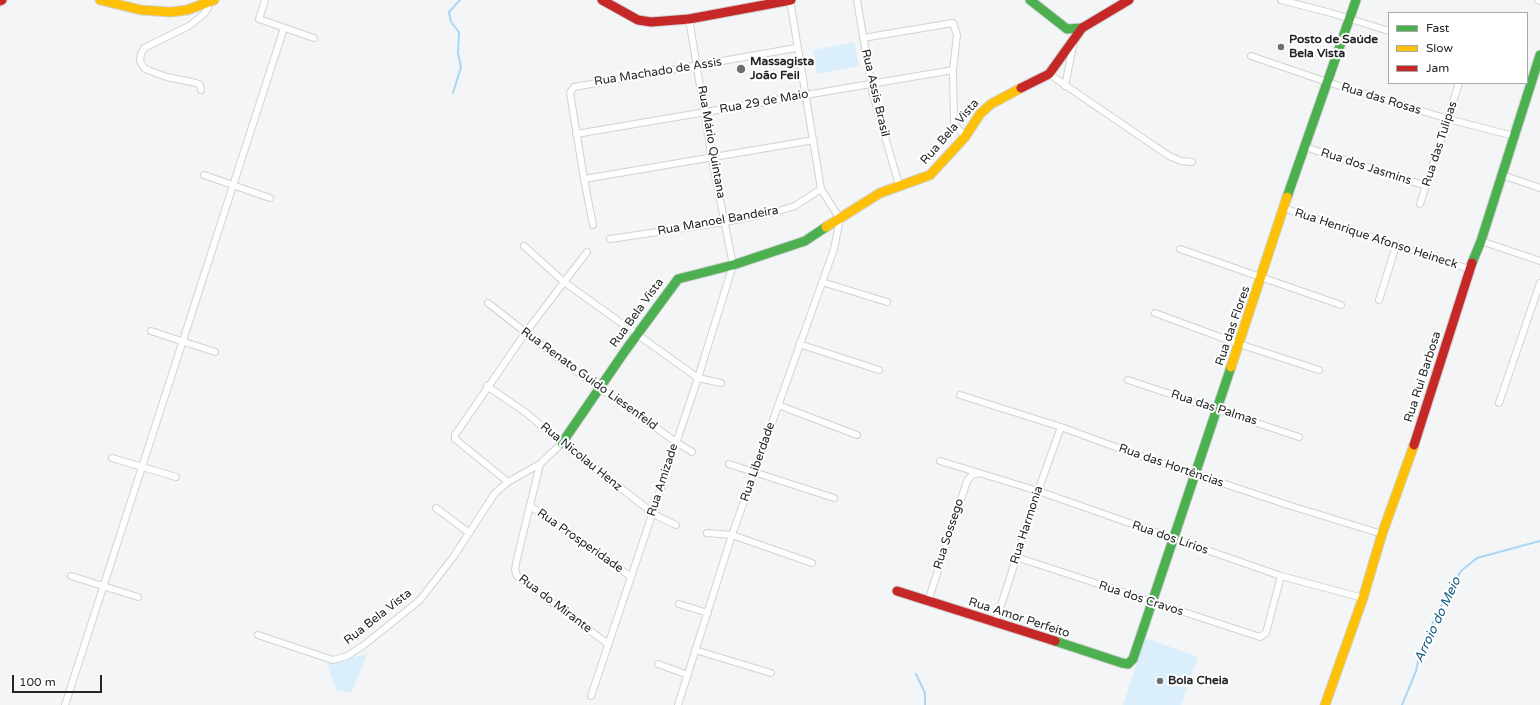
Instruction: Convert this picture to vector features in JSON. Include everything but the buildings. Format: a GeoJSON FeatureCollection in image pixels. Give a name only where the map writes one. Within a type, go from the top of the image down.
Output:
{"type":"FeatureCollection","features":[{"type":"Feature","properties":{"kind":"street"},"geometry":{"type":"LineString","coordinates":[[100,0],[141,10],[171,12],[187,10],[210,2]]}},
{"type":"Feature","properties":{"kind":"street"},"geometry":{"type":"LineString","coordinates":[[265,0],[259,19],[314,38]]}},
{"type":"Feature","properties":{"kind":"street"},"geometry":{"type":"LineString","coordinates":[[602,0],[638,20],[651,22],[690,19],[790,0],[796,48],[814,140],[821,189],[840,219]]}},
{"type":"Feature","properties":{"kind":"street","name":"Rua Assis Brasil"},"geometry":{"type":"LineString","coordinates":[[857,0],[871,84],[899,185]]}},
{"type":"Feature","properties":{"kind":"street"},"geometry":{"type":"LineString","coordinates":[[1030,0],[1067,29],[1082,28]]}},
{"type":"Feature","properties":{"kind":"street","name":"Rua Bela Vista"},"geometry":{"type":"LineString","coordinates":[[258,635],[333,660],[347,656],[364,645],[420,600],[454,556],[468,532],[495,493],[508,482],[540,464],[562,443],[637,333],[678,279],[733,265],[805,241],[880,193],[930,175],[965,137],[980,114],[990,104],[1049,74],[1082,28],[1129,0]]}},
{"type":"Feature","properties":{"kind":"street"},"geometry":{"type":"LineString","coordinates":[[1281,0],[1350,18],[1388,31]]}},
{"type":"Feature","properties":{"kind":"street","name":"Rua das Flores"},"geometry":{"type":"LineString","coordinates":[[1133,659],[1218,410],[1283,208],[1356,0]]}},
{"type":"Feature","properties":{"kind":"street"},"geometry":{"type":"LineString","coordinates":[[201,90],[200,85],[196,83],[167,77],[145,69],[140,61],[144,48],[189,26],[204,14],[210,2]]}},
{"type":"Feature","properties":{"kind":"street","name":"Rua Mário Quintana"},"geometry":{"type":"LineString","coordinates":[[690,19],[712,159],[733,265]]}},
{"type":"Feature","properties":{"kind":"street"},"geometry":{"type":"LineString","coordinates":[[863,38],[933,25],[953,23],[956,35],[953,70],[954,123],[965,137]]}},
{"type":"Feature","properties":{"kind":"street"},"geometry":{"type":"LineString","coordinates":[[65,705],[284,28]]}},
{"type":"Feature","properties":{"kind":"street"},"geometry":{"type":"LineString","coordinates":[[1065,86],[1071,62],[1074,38]]}},
{"type":"Feature","properties":{"kind":"street","name":"Rua Machado de Assis"},"geometry":{"type":"LineString","coordinates":[[576,134],[570,93],[574,87],[796,48]]}},
{"type":"Feature","properties":{"kind":"street","name":"Rua Ruí Barbosa"},"geometry":{"type":"LineString","coordinates":[[1325,705],[1363,598],[1382,534],[1413,447],[1469,269],[1481,241],[1540,55]]}},
{"type":"Feature","properties":{"kind":"street","name":"Rua das Rosas"},"geometry":{"type":"LineString","coordinates":[[1251,56],[1327,82],[1448,119],[1514,136]]}},
{"type":"Feature","properties":{"kind":"street","name":"Rua 29 de Maio"},"geometry":{"type":"LineString","coordinates":[[576,134],[953,70]]}},
{"type":"Feature","properties":{"kind":"street"},"geometry":{"type":"LineString","coordinates":[[1049,74],[1169,156],[1181,161],[1192,162]]}},
{"type":"Feature","properties":{"kind":"street","name":"Rua das Tulipas"},"geometry":{"type":"LineString","coordinates":[[1420,204],[1459,84]]}},
{"type":"Feature","properties":{"kind":"street"},"geometry":{"type":"LineString","coordinates":[[576,134],[593,225]]}},
{"type":"Feature","properties":{"kind":"street"},"geometry":{"type":"LineString","coordinates":[[584,179],[712,159],[814,140]]}},
{"type":"Feature","properties":{"kind":"street","name":"Rua dos Jasmins"},"geometry":{"type":"LineString","coordinates":[[1305,147],[1426,186]]}},
{"type":"Feature","properties":{"kind":"street"},"geometry":{"type":"LineString","coordinates":[[204,175],[270,198]]}},
{"type":"Feature","properties":{"kind":"street"},"geometry":{"type":"LineString","coordinates":[[1502,175],[1540,188]]}},
{"type":"Feature","properties":{"kind":"street","name":"Rua Manoel Bandeira"},"geometry":{"type":"LineString","coordinates":[[610,239],[725,222],[795,206],[821,189]]}},
{"type":"Feature","properties":{"kind":"street","name":"Rua Henrique Afonso Heineck"},"geometry":{"type":"LineString","coordinates":[[1283,208],[1469,269]]}},
{"type":"Feature","properties":{"kind":"street","name":"Rua Liberdade"},"geometry":{"type":"LineString","coordinates":[[678,705],[732,536],[834,249],[840,219]]}},
{"type":"Feature","properties":{"kind":"street"},"geometry":{"type":"LineString","coordinates":[[1481,241],[1540,261]]}},
{"type":"Feature","properties":{"kind":"street"},"geometry":{"type":"LineString","coordinates":[[524,246],[564,282],[698,378],[722,383]]}},
{"type":"Feature","properties":{"kind":"street"},"geometry":{"type":"LineString","coordinates":[[1379,300],[1396,246]]}},
{"type":"Feature","properties":{"kind":"street"},"geometry":{"type":"LineString","coordinates":[[1180,249],[1340,305]]}},
{"type":"Feature","properties":{"kind":"street"},"geometry":{"type":"LineString","coordinates":[[508,482],[455,439],[457,430],[526,332],[587,252]]}},
{"type":"Feature","properties":{"kind":"street","name":"Rua Amizade"},"geometry":{"type":"LineString","coordinates":[[591,696],[630,576],[698,378],[733,265]]}},
{"type":"Feature","properties":{"kind":"street"},"geometry":{"type":"LineString","coordinates":[[822,282],[887,302]]}},
{"type":"Feature","properties":{"kind":"street"},"geometry":{"type":"LineString","coordinates":[[1499,403],[1540,283]]}},
{"type":"Feature","properties":{"kind":"street","name":"Rua Renato Guido Liesenfeld"},"geometry":{"type":"LineString","coordinates":[[488,303],[562,361],[692,452]]}},
{"type":"Feature","properties":{"kind":"street"},"geometry":{"type":"LineString","coordinates":[[1155,313],[1239,344],[1320,370]]}},
{"type":"Feature","properties":{"kind":"street"},"geometry":{"type":"LineString","coordinates":[[150,331],[215,352]]}},
{"type":"Feature","properties":{"kind":"street"},"geometry":{"type":"LineString","coordinates":[[799,344],[879,370]]}},
{"type":"Feature","properties":{"kind":"street","name":"Rua das Palmas"},"geometry":{"type":"LineString","coordinates":[[1128,380],[1299,437]]}},
{"type":"Feature","properties":{"kind":"street","name":"Rua Nicolau Henz"},"geometry":{"type":"LineString","coordinates":[[487,386],[525,412],[562,443],[653,512],[676,525]]}},
{"type":"Feature","properties":{"kind":"street","name":"Rua das Hortências"},"geometry":{"type":"LineString","coordinates":[[960,395],[1061,427],[1129,452],[1382,534]]}},
{"type":"Feature","properties":{"kind":"street"},"geometry":{"type":"LineString","coordinates":[[778,405],[857,435]]}},
{"type":"Feature","properties":{"kind":"street","name":"Rua Harmonia"},"geometry":{"type":"LineString","coordinates":[[996,624],[1016,557],[1061,427]]}},
{"type":"Feature","properties":{"kind":"street"},"geometry":{"type":"LineString","coordinates":[[112,458],[176,477]]}},
{"type":"Feature","properties":{"kind":"street","name":"Rua dos Lírios"},"geometry":{"type":"LineString","coordinates":[[940,461],[1038,491],[1280,576],[1363,598]]}},
{"type":"Feature","properties":{"kind":"street","name":"Rua do Mirante"},"geometry":{"type":"LineString","coordinates":[[540,464],[516,563],[515,570],[517,576],[608,644]]}},
{"type":"Feature","properties":{"kind":"street"},"geometry":{"type":"LineString","coordinates":[[729,464],[834,498]]}},
{"type":"Feature","properties":{"kind":"street","name":"Rua Sossego"},"geometry":{"type":"LineString","coordinates":[[928,601],[967,481],[972,475],[979,473]]}},
{"type":"Feature","properties":{"kind":"street","name":"Rua Prosperidade"},"geometry":{"type":"LineString","coordinates":[[530,506],[630,576]]}},
{"type":"Feature","properties":{"kind":"street"},"geometry":{"type":"LineString","coordinates":[[436,508],[468,532]]}},
{"type":"Feature","properties":{"kind":"street"},"geometry":{"type":"LineString","coordinates":[[707,533],[732,536],[812,563]]}},
{"type":"Feature","properties":{"kind":"street","name":"Rua dos Cravos"},"geometry":{"type":"LineString","coordinates":[[1016,557],[1260,637],[1266,633],[1280,576]]}},
{"type":"Feature","properties":{"kind":"street"},"geometry":{"type":"LineString","coordinates":[[71,576],[138,597]]}},
{"type":"Feature","properties":{"kind":"street","name":"Rua Amor Perfeito"},"geometry":{"type":"LineString","coordinates":[[897,591],[996,624],[1122,663],[1128,664],[1133,659]]}},
{"type":"Feature","properties":{"kind":"street"},"geometry":{"type":"LineString","coordinates":[[679,604],[708,613]]}},
{"type":"Feature","properties":{"kind":"street"},"geometry":{"type":"LineString","coordinates":[[695,650],[771,673]]}},
{"type":"Feature","properties":{"kind":"street"},"geometry":{"type":"LineString","coordinates":[[658,664],[688,675]]}},
{"type":"Feature","properties":{"kind":"shaded area"},"geometry":{"type":"Polygon","coordinates":[[[854,42],[859,66],[817,74],[813,50],[854,42]]]}},
{"type":"Feature","properties":{"kind":"shaded area","name":"Bola Cheia"},"geometry":{"type":"Polygon","coordinates":[[[1145,638],[1198,657],[1181,705],[1123,705],[1145,638]]]}},
{"type":"Feature","properties":{"kind":"shaded area"},"geometry":{"type":"Polygon","coordinates":[[[367,654],[351,693],[336,690],[327,663],[367,654]]]}},
{"type":"Feature","properties":{"kind":"waterway"},"geometry":{"type":"LineString","coordinates":[[453,93],[461,67],[458,53],[459,32],[451,22],[449,12],[460,0]]}},
{"type":"Feature","properties":{"kind":"waterway","name":"Arroio do Meio"},"geometry":{"type":"LineString","coordinates":[[1402,705],[1416,671],[1420,652],[1438,611],[1461,571],[1477,558],[1540,541]]}},
{"type":"Feature","properties":{"kind":"waterway"},"geometry":{"type":"LineString","coordinates":[[916,674],[925,693],[925,705]]}},
{"type":"Feature","properties":{"kind":"traffic: fast"},"geometry":{"type":"LineString","coordinates":[[1030,0],[1067,29],[1082,28]]}},
{"type":"Feature","properties":{"kind":"traffic: fast"},"geometry":{"type":"LineString","coordinates":[[1287,197],[1356,0]]}},
{"type":"Feature","properties":{"kind":"traffic: fast"},"geometry":{"type":"LineString","coordinates":[[1472,263],[1481,241],[1540,55]]}},
{"type":"Feature","properties":{"kind":"traffic: fast"},"geometry":{"type":"LineString","coordinates":[[562,443],[625,351],[678,279],[733,265],[805,241],[826,227]]}},
{"type":"Feature","properties":{"kind":"traffic: fast"},"geometry":{"type":"LineString","coordinates":[[1055,641],[1122,663],[1128,664],[1133,659],[1231,367]]}},
{"type":"Feature","properties":{"kind":"traffic: slow"},"geometry":{"type":"LineString","coordinates":[[100,0],[141,10],[171,12],[187,10],[214,0]]}},
{"type":"Feature","properties":{"kind":"traffic: slow"},"geometry":{"type":"LineString","coordinates":[[826,227],[880,193],[930,175],[965,137],[980,114],[991,104],[1021,88]]}},
{"type":"Feature","properties":{"kind":"traffic: slow"},"geometry":{"type":"LineString","coordinates":[[1231,367],[1287,197]]}},
{"type":"Feature","properties":{"kind":"traffic: slow"},"geometry":{"type":"LineString","coordinates":[[1325,705],[1363,598],[1382,534],[1414,445]]}},
{"type":"Feature","properties":{"kind":"traffic: jam"},"geometry":{"type":"LineString","coordinates":[[602,0],[638,20],[651,22],[689,19],[791,0]]}},
{"type":"Feature","properties":{"kind":"traffic: jam"},"geometry":{"type":"LineString","coordinates":[[1021,88],[1049,74],[1082,28],[1129,0]]}},
{"type":"Feature","properties":{"kind":"traffic: jam"},"geometry":{"type":"LineString","coordinates":[[1414,445],[1472,263]]}},
{"type":"Feature","properties":{"kind":"traffic: jam"},"geometry":{"type":"LineString","coordinates":[[897,591],[1055,641]]}},
{"type":"Feature","properties":{"kind":"place","name":"Posto de Saúde Bela Vista"},"geometry":{"type":"Point","coordinates":[1281,47]}},
{"type":"Feature","properties":{"kind":"place","name":"Massagista João Feil"},"geometry":{"type":"Point","coordinates":[741,69]}},
{"type":"Feature","properties":{"kind":"place","name":"Bola Cheia"},"geometry":{"type":"Point","coordinates":[1160,681]}}]}
